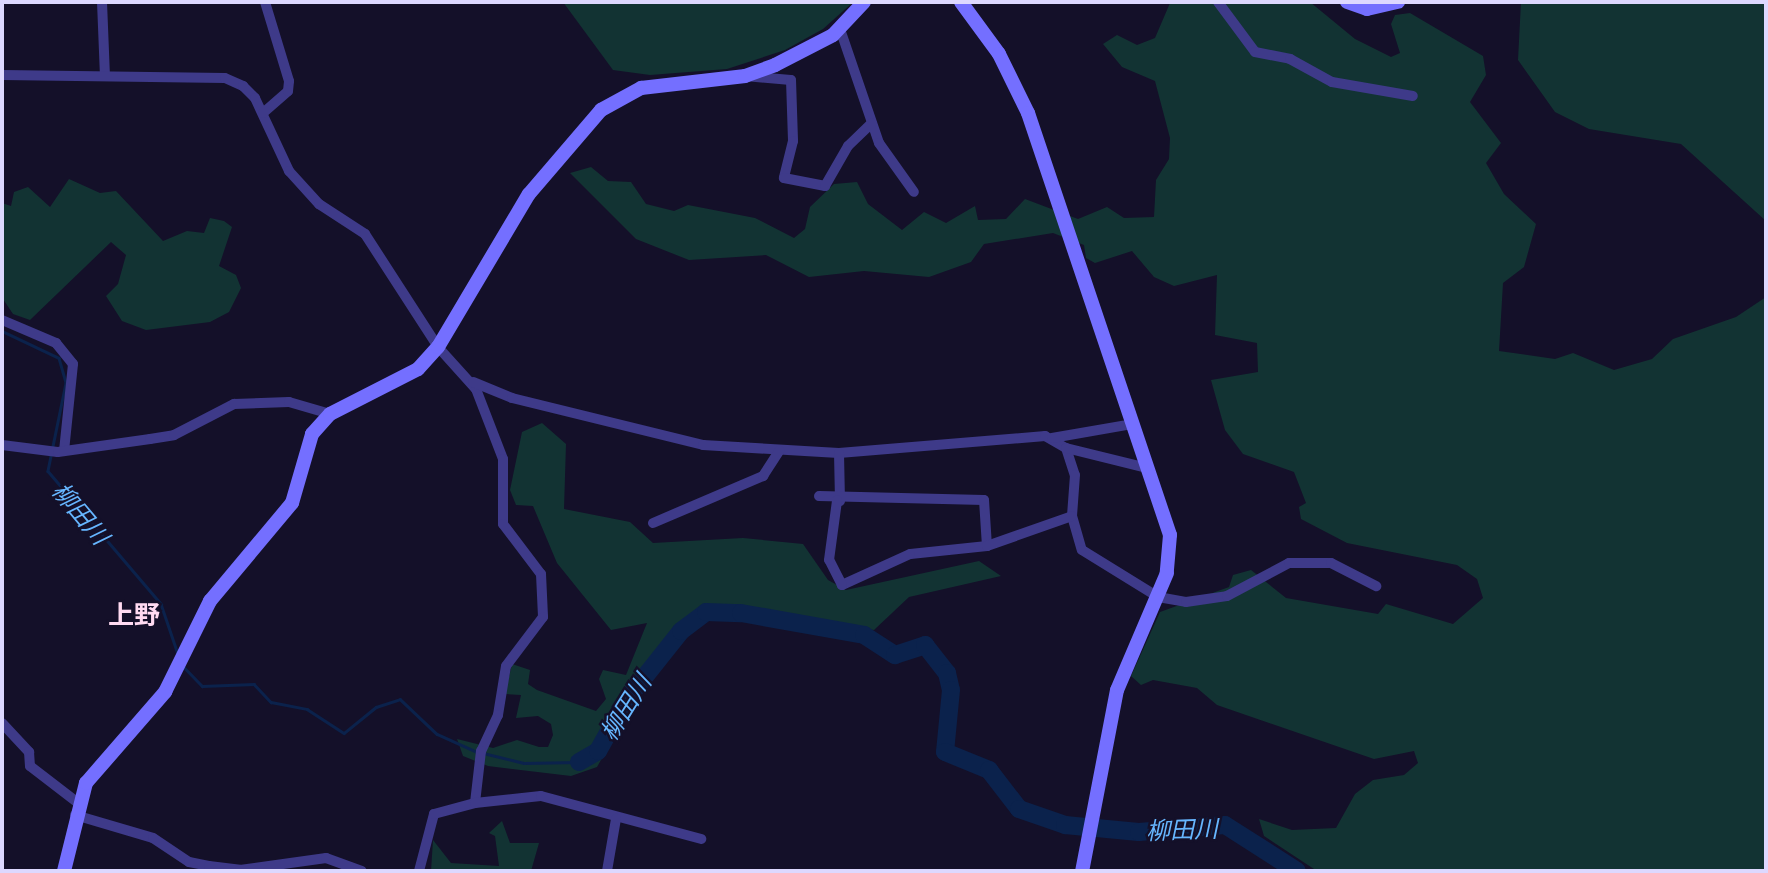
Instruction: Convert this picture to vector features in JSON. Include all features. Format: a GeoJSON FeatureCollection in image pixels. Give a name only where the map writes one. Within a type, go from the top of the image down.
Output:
{"type":"FeatureCollection","features":[{"type":"Feature","properties":{"kind":"street"},"geometry":{"type":"LineString","coordinates":[[102,2],[105,76]]}},
{"type":"Feature","properties":{"kind":"street"},"geometry":{"type":"LineString","coordinates":[[263,113],[288,92],[289,81],[265,2]]}},
{"type":"Feature","properties":{"kind":"street"},"geometry":{"type":"LineString","coordinates":[[745,76],[840,29],[864,2]]}},
{"type":"Feature","properties":{"kind":"street"},"geometry":{"type":"LineString","coordinates":[[961,2],[999,54],[1028,113],[1170,535],[1158,597],[1117,690],[1095,821],[1082,871]]}},
{"type":"Feature","properties":{"kind":"street"},"geometry":{"type":"LineString","coordinates":[[1218,2],[1255,52],[1290,59],[1332,82],[1413,96]]}},
{"type":"Feature","properties":{"kind":"street"},"geometry":{"type":"LineString","coordinates":[[1347,2],[1367,9],[1398,2]]}},
{"type":"Feature","properties":{"kind":"street"},"geometry":{"type":"LineString","coordinates":[[840,29],[872,122],[914,192]]}},
{"type":"Feature","properties":{"kind":"street"},"geometry":{"type":"LineString","coordinates":[[2,75],[225,78],[243,86],[263,113],[289,171],[319,204],[365,234],[438,347],[470,381],[496,429],[503,524],[541,574],[543,617],[506,666],[498,715],[481,751],[475,803]]}},
{"type":"Feature","properties":{"kind":"street"},"geometry":{"type":"LineString","coordinates":[[64,871],[76,809],[86,783],[165,692],[210,601],[292,503],[312,434],[330,414],[418,369],[438,347],[529,194],[601,110],[615,98],[659,83],[745,76],[791,80],[793,141],[784,178],[825,186],[848,146],[872,122]]}},
{"type":"Feature","properties":{"kind":"street"},"geometry":{"type":"LineString","coordinates":[[2,320],[56,343],[73,364],[64,451]]}},
{"type":"Feature","properties":{"kind":"street"},"geometry":{"type":"LineString","coordinates":[[470,381],[639,430],[704,445],[779,451],[839,453],[1052,438],[1132,424]]}},
{"type":"Feature","properties":{"kind":"street"},"geometry":{"type":"LineString","coordinates":[[2,445],[64,451],[174,435],[234,404],[289,402],[330,414]]}},
{"type":"Feature","properties":{"kind":"street"},"geometry":{"type":"LineString","coordinates":[[1052,438],[1066,449],[1147,468]]}},
{"type":"Feature","properties":{"kind":"street"},"geometry":{"type":"LineString","coordinates":[[1066,449],[1075,475],[1072,516],[1089,557],[1158,597],[1186,602],[1227,596],[1289,563],[1331,564],[1376,586]]}},
{"type":"Feature","properties":{"kind":"street"},"geometry":{"type":"LineString","coordinates":[[653,523],[763,476],[779,451]]}},
{"type":"Feature","properties":{"kind":"street"},"geometry":{"type":"LineString","coordinates":[[839,453],[838,501],[829,560],[842,585],[910,554],[987,546],[1072,516]]}},
{"type":"Feature","properties":{"kind":"street"},"geometry":{"type":"LineString","coordinates":[[819,496],[838,501],[985,500],[987,546]]}},
{"type":"Feature","properties":{"kind":"street"},"geometry":{"type":"LineString","coordinates":[[2,723],[29,752],[30,766],[76,809],[153,838],[189,862],[240,870],[326,858],[362,871]]}},
{"type":"Feature","properties":{"kind":"street"},"geometry":{"type":"LineString","coordinates":[[419,871],[434,814],[475,803],[541,796],[600,809],[616,819],[701,839]]}},
{"type":"Feature","properties":{"kind":"street"},"geometry":{"type":"LineString","coordinates":[[607,871],[616,819]]}},
{"type":"Feature","properties":{"kind":"green space"},"geometry":{"type":"Polygon","coordinates":[[[563,2],[852,3],[823,29],[785,50],[727,69],[650,75],[613,70],[563,2]]]}},
{"type":"Feature","properties":{"kind":"green space"},"geometry":{"type":"Polygon","coordinates":[[[1310,2],[1355,39],[1391,57],[1400,53],[1391,24],[1395,15],[1410,13],[1483,56],[1486,75],[1470,102],[1501,143],[1486,163],[1504,194],[1536,224],[1524,267],[1503,283],[1499,351],[1555,359],[1573,353],[1614,370],[1652,359],[1673,339],[1736,317],[1766,297],[1766,871],[1317,871],[1264,836],[1259,819],[1292,830],[1336,828],[1355,794],[1373,780],[1404,775],[1418,763],[1414,751],[1374,759],[1217,705],[1197,688],[1153,680],[1141,685],[1131,676],[1160,612],[1229,587],[1233,575],[1251,570],[1286,598],[1378,614],[1386,604],[1453,624],[1483,598],[1477,579],[1457,565],[1347,543],[1301,519],[1299,507],[1306,503],[1294,472],[1243,454],[1225,430],[1211,380],[1258,372],[1257,343],[1215,335],[1217,275],[1174,286],[1154,277],[1132,251],[1095,263],[1086,258],[1084,245],[1053,233],[984,244],[971,262],[929,277],[864,271],[809,277],[766,255],[689,260],[636,239],[570,173],[591,167],[608,181],[631,182],[646,204],[674,211],[688,205],[755,218],[794,238],[805,229],[810,207],[834,184],[857,182],[868,204],[902,230],[924,212],[946,223],[975,206],[978,220],[1006,219],[1025,199],[1078,219],[1107,207],[1124,218],[1154,217],[1156,180],[1169,159],[1170,138],[1155,81],[1122,67],[1103,44],[1117,35],[1137,45],[1155,38],[1170,3],[1310,2]]]}},
{"type":"Feature","properties":{"kind":"green space"},"geometry":{"type":"Polygon","coordinates":[[[1521,2],[1766,2],[1766,221],[1681,144],[1589,129],[1555,112],[1518,60],[1521,2]]]}},
{"type":"Feature","properties":{"kind":"green space"},"geometry":{"type":"Polygon","coordinates":[[[69,179],[100,193],[116,191],[163,241],[187,231],[204,233],[210,218],[224,221],[232,227],[219,266],[236,275],[241,288],[229,312],[210,322],[146,330],[122,321],[106,296],[118,284],[126,255],[111,242],[30,320],[13,314],[3,299],[2,203],[11,206],[14,192],[28,187],[50,207],[69,179]]]}},
{"type":"Feature","properties":{"kind":"green space"},"geometry":{"type":"Polygon","coordinates":[[[542,423],[566,444],[564,509],[630,522],[653,543],[743,538],[803,544],[828,580],[846,590],[979,561],[1001,576],[909,597],[874,630],[707,607],[650,677],[627,689],[622,723],[597,767],[571,776],[488,766],[463,756],[457,739],[493,748],[517,740],[548,747],[553,735],[551,724],[538,716],[516,718],[521,695],[505,694],[512,664],[530,670],[528,684],[537,690],[596,711],[606,699],[599,679],[603,670],[626,675],[647,623],[611,630],[557,563],[533,506],[516,505],[510,490],[522,432],[542,423]]]}},
{"type":"Feature","properties":{"kind":"green space"},"geometry":{"type":"Polygon","coordinates":[[[502,821],[510,843],[539,843],[531,871],[431,871],[433,840],[451,863],[499,866],[495,836],[489,833],[502,821]]]}},
{"type":"Feature","properties":{"kind":"waterway","name":"柳田川"},"geometry":{"type":"LineString","coordinates":[[2,331],[59,358],[66,383],[48,471],[161,604],[178,654]]}},
{"type":"Feature","properties":{"kind":"waterway","name":"柳田川"},"geometry":{"type":"LineString","coordinates":[[579,762],[598,751],[627,699],[681,631],[706,612],[741,613],[864,635],[895,655],[925,645],[947,673],[951,690],[945,752],[989,770],[1019,809],[1065,825],[1139,832],[1225,825],[1297,871]]}},
{"type":"Feature","properties":{"kind":"waterway","name":"柳田川"},"geometry":{"type":"LineString","coordinates":[[183,666],[202,686],[254,684],[271,702],[307,709],[344,733],[376,707],[400,699],[437,734],[475,751],[524,763],[579,762]]}},
{"type":"Feature","properties":{"kind":"district","name":"上野"},"geometry":{"type":"Point","coordinates":[134,615]}}]}
